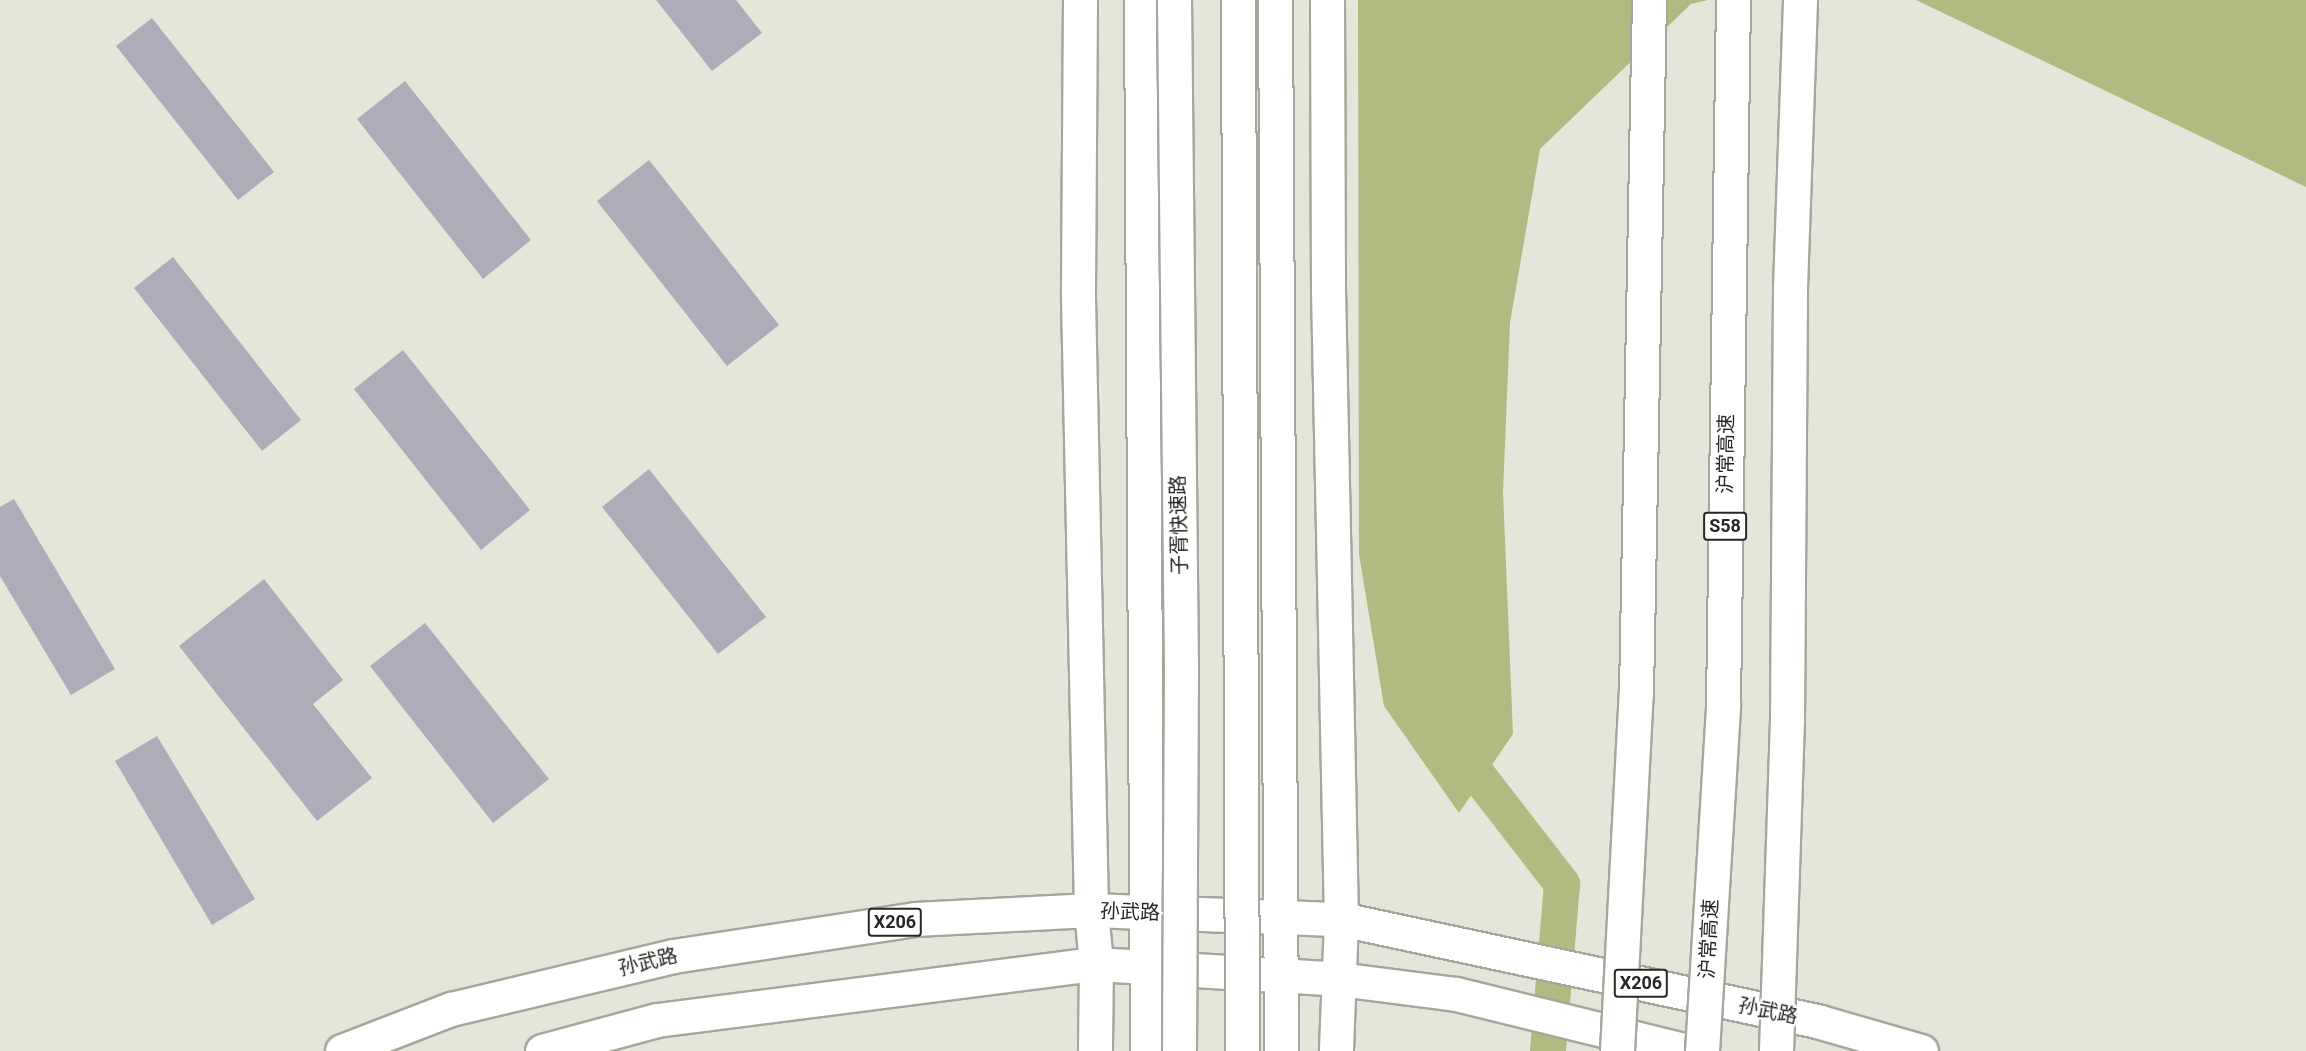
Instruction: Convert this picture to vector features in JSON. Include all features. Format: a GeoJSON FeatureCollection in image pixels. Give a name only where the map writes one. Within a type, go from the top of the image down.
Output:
{"type":"FeatureCollection","features":[{"type":"Feature","properties":{"kind":"main road"},"geometry":{"type":"LineString","coordinates":[[1080,0],[1078,298],[1091,910],[1096,964],[1095,1051]]}},
{"type":"Feature","properties":{"kind":"main road"},"geometry":{"type":"LineString","coordinates":[[1141,0],[1149,912],[1147,1051]]}},
{"type":"Feature","properties":{"kind":"main road","name":"子胥快速路"},"geometry":{"type":"LineString","coordinates":[[1174,0],[1180,659],[1179,1051]]}},
{"type":"Feature","properties":{"kind":"main road"},"geometry":{"type":"LineString","coordinates":[[1238,0],[1242,1051]]}},
{"type":"Feature","properties":{"kind":"main road"},"geometry":{"type":"LineString","coordinates":[[1275,0],[1281,1051]]}},
{"type":"Feature","properties":{"kind":"main road"},"geometry":{"type":"LineString","coordinates":[[1327,0],[1329,289],[1341,919],[1336,1051]]}},
{"type":"Feature","properties":{"kind":"main road"},"geometry":{"type":"LineString","coordinates":[[1617,1051],[1636,693],[1649,0]]}},
{"type":"Feature","properties":{"kind":"main road","name":"沪常高速"},"geometry":{"type":"LineString","coordinates":[[1702,1051],[1723,704],[1733,0]]}},
{"type":"Feature","properties":{"kind":"main road"},"geometry":{"type":"LineString","coordinates":[[1776,1051],[1787,721],[1790,287],[1800,0]]}},
{"type":"Feature","properties":{"kind":"main road","name":"孙武路"},"geometry":{"type":"LineString","coordinates":[[342,1051],[451,1009],[673,956],[915,919],[1091,910],[1341,919],[1820,1022],[1921,1051]]}},
{"type":"Feature","properties":{"kind":"main road"},"geometry":{"type":"LineString","coordinates":[[542,1051],[657,1020],[1096,964],[1339,979],[1456,994],[1688,1051]]}},
{"type":"Feature","properties":{"kind":"shaded area"},"geometry":{"type":"Polygon","coordinates":[[[1358,0],[1708,0],[1691,4],[1540,149],[1510,323],[1503,492],[1513,734],[1459,813],[1384,706],[1359,554],[1358,0]]]}},
{"type":"Feature","properties":{"kind":"shaded area"},"geometry":{"type":"Polygon","coordinates":[[[1916,0],[2306,0],[2306,187],[1916,0]]]}},
{"type":"Feature","properties":{"kind":"building"},"geometry":{"type":"Polygon","coordinates":[[[656,0],[736,0],[762,33],[712,71],[656,0]]]}},
{"type":"Feature","properties":{"kind":"building"},"geometry":{"type":"Polygon","coordinates":[[[152,18],[274,172],[238,200],[116,46],[152,18]]]}},
{"type":"Feature","properties":{"kind":"building"},"geometry":{"type":"Polygon","coordinates":[[[405,81],[531,240],[483,279],[357,119],[405,81]]]}},
{"type":"Feature","properties":{"kind":"building"},"geometry":{"type":"Polygon","coordinates":[[[649,160],[779,325],[727,366],[597,201],[649,160]]]}},
{"type":"Feature","properties":{"kind":"building"},"geometry":{"type":"Polygon","coordinates":[[[173,257],[301,420],[262,451],[134,288],[173,257]]]}},
{"type":"Feature","properties":{"kind":"building"},"geometry":{"type":"Polygon","coordinates":[[[403,350],[530,510],[481,550],[354,389],[403,350]]]}},
{"type":"Feature","properties":{"kind":"building"},"geometry":{"type":"Polygon","coordinates":[[[649,469],[766,617],[718,654],[602,507],[649,469]]]}},
{"type":"Feature","properties":{"kind":"building"},"geometry":{"type":"Polygon","coordinates":[[[14,499],[115,669],[71,695],[0,576],[0,507],[14,499]]]}},
{"type":"Feature","properties":{"kind":"building"},"geometry":{"type":"Polygon","coordinates":[[[264,579],[343,680],[313,704],[372,778],[317,821],[179,646],[264,579]]]}},
{"type":"Feature","properties":{"kind":"building"},"geometry":{"type":"Polygon","coordinates":[[[425,623],[549,779],[493,823],[370,666],[425,623]]]}},
{"type":"Feature","properties":{"kind":"building"},"geometry":{"type":"Polygon","coordinates":[[[157,736],[255,899],[212,925],[115,761],[157,736]]]}},
{"type":"Feature","properties":{"kind":"waterway"},"geometry":{"type":"LineString","coordinates":[[1452,742],[1562,884],[1548,1051]]}}]}
